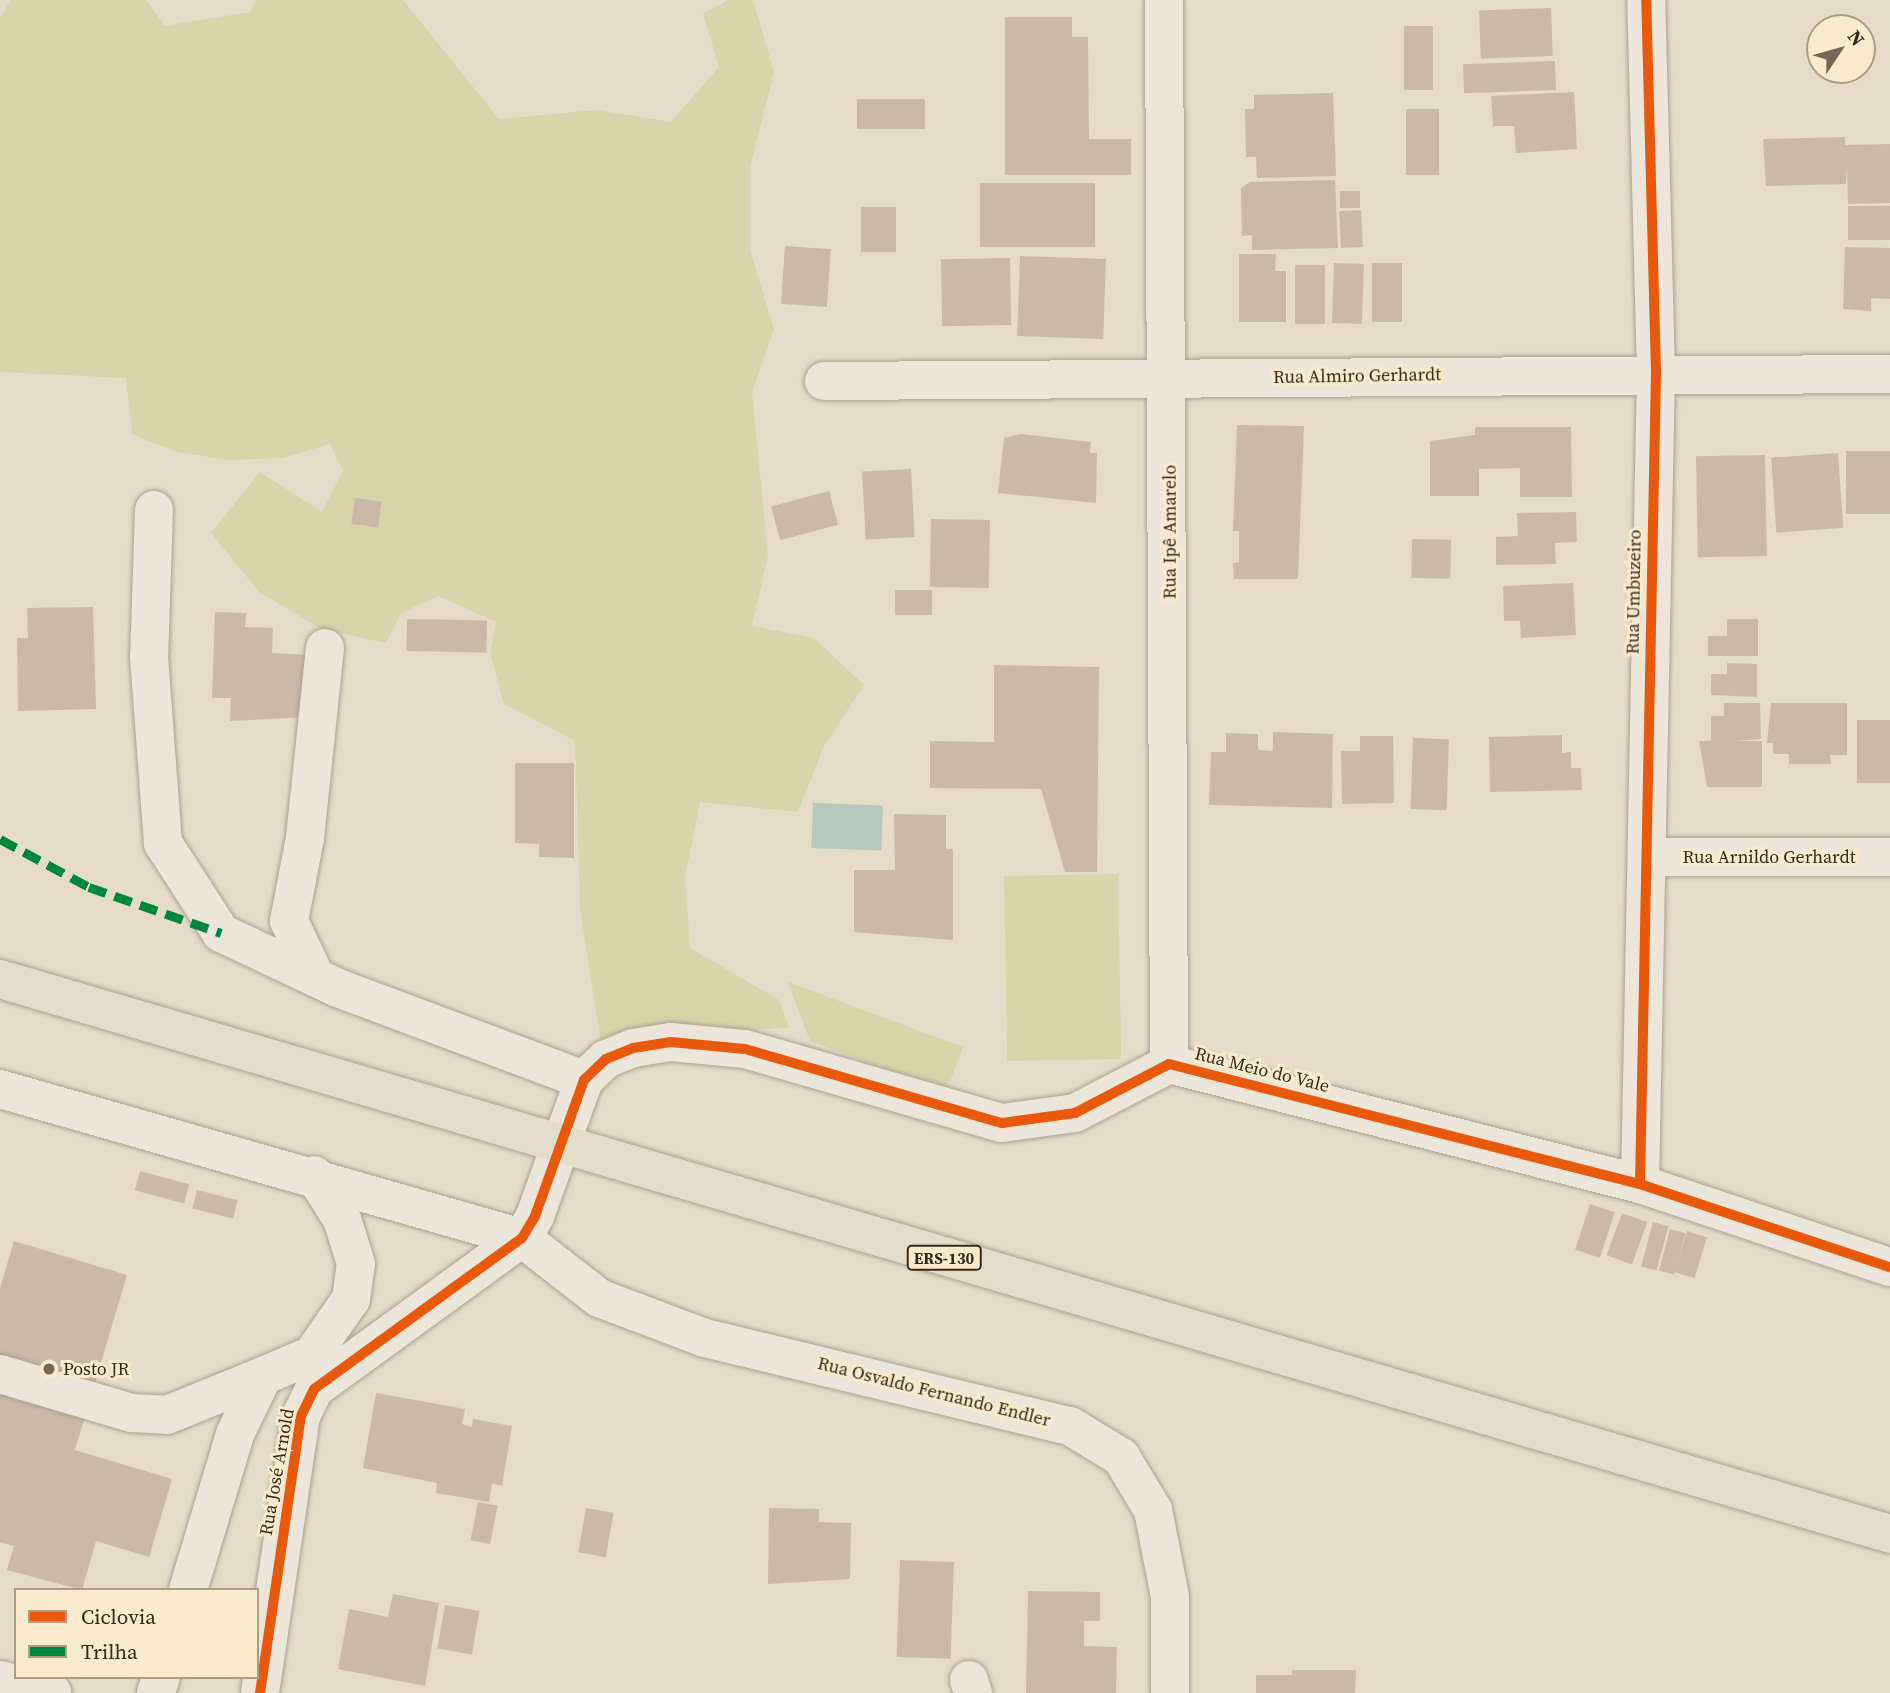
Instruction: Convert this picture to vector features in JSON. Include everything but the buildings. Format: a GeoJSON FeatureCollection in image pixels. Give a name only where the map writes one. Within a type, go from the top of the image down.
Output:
{"type":"FeatureCollection","features":[{"type":"Feature","properties":{"kind":"main road","name":"ERS-130"},"geometry":{"type":"LineString","coordinates":[[0,979],[558,1147],[1890,1534]]}},
{"type":"Feature","properties":{"kind":"street","name":"Rua Ipê Amarelo"},"geometry":{"type":"LineString","coordinates":[[1164,0],[1170,378],[1169,1064]]}},
{"type":"Feature","properties":{"kind":"street","name":"Rua Umbuzeiro"},"geometry":{"type":"LineString","coordinates":[[1640,1184],[1656,373],[1646,0]]}},
{"type":"Feature","properties":{"kind":"street","name":"Rua Almiro Gerhardt"},"geometry":{"type":"LineString","coordinates":[[824,381],[1656,373],[1890,374]]}},
{"type":"Feature","properties":{"kind":"street"},"geometry":{"type":"LineString","coordinates":[[154,510],[149,657],[163,843],[221,933],[316,978],[584,1080]]}},
{"type":"Feature","properties":{"kind":"street"},"geometry":{"type":"LineString","coordinates":[[316,978],[289,921],[305,838],[325,648]]}},
{"type":"Feature","properties":{"kind":"street","name":"Rua Arnildo Gerhardt"},"geometry":{"type":"LineString","coordinates":[[1647,857],[1890,857]]}},
{"type":"Feature","properties":{"kind":"street","name":"Rua Meio do Vale"},"geometry":{"type":"LineString","coordinates":[[522,1238],[584,1080],[607,1059],[633,1048],[671,1042],[745,1049],[1002,1123],[1041,1122],[1075,1112],[1169,1064],[1640,1184],[1890,1267]]}},
{"type":"Feature","properties":{"kind":"street"},"geometry":{"type":"LineString","coordinates":[[0,1089],[314,1175],[522,1238]]}},
{"type":"Feature","properties":{"kind":"street"},"geometry":{"type":"LineString","coordinates":[[0,1374],[132,1413],[167,1415],[312,1355],[333,1334],[351,1299],[356,1264],[342,1219],[314,1175]]}},
{"type":"Feature","properties":{"kind":"street","name":"Rua José Arnold"},"geometry":{"type":"LineString","coordinates":[[260,1693],[301,1416],[314,1389],[522,1238]]}},
{"type":"Feature","properties":{"kind":"street","name":"Rua Osvaldo Fernando Endler"},"geometry":{"type":"LineString","coordinates":[[522,1238],[598,1298],[705,1338],[1013,1409],[1070,1426],[1121,1457],[1153,1510],[1170,1597],[1170,1693]]}},
{"type":"Feature","properties":{"kind":"street"},"geometry":{"type":"LineString","coordinates":[[189,1588],[235,1434],[263,1376]]}},
{"type":"Feature","properties":{"kind":"street"},"geometry":{"type":"LineString","coordinates":[[0,1680],[52,1693]]}},
{"type":"Feature","properties":{"kind":"green space"},"geometry":{"type":"Polygon","coordinates":[[[11,0],[146,0],[165,26],[250,12],[257,0],[403,0],[499,119],[597,110],[671,122],[719,67],[703,14],[728,0],[753,0],[774,72],[750,167],[750,250],[774,329],[752,393],[768,555],[752,626],[814,638],[864,685],[824,746],[798,812],[700,802],[685,878],[690,948],[779,1000],[789,1027],[601,1044],[580,909],[575,741],[504,704],[490,653],[496,622],[438,596],[401,613],[386,643],[322,629],[259,592],[211,533],[260,472],[322,512],[343,471],[330,444],[283,458],[229,460],[177,452],[132,434],[126,378],[0,372],[0,18],[11,0]]]}},
{"type":"Feature","properties":{"kind":"green space"},"geometry":{"type":"Polygon","coordinates":[[[1118,874],[1121,1059],[1007,1061],[1004,876],[1118,874]]]}},
{"type":"Feature","properties":{"kind":"green space"},"geometry":{"type":"Polygon","coordinates":[[[788,982],[963,1047],[946,1092],[810,1041],[788,982]]]}},
{"type":"Feature","properties":{"kind":"shaded area"},"geometry":{"type":"Polygon","coordinates":[[[813,803],[883,805],[881,850],[811,848],[813,803]]]}},
{"type":"Feature","properties":{"kind":"marked path"},"geometry":{"type":"LineString","coordinates":[[0,839],[89,887],[221,933]]}},
{"type":"Feature","properties":{"kind":"cycle path"},"geometry":{"type":"LineString","coordinates":[[1640,1184],[1656,373],[1646,0]]}},
{"type":"Feature","properties":{"kind":"cycle path"},"geometry":{"type":"LineString","coordinates":[[260,1693],[301,1416],[314,1389],[522,1238],[535,1216],[584,1080],[606,1059],[633,1048],[671,1042],[745,1049],[1002,1123],[1075,1113],[1169,1064],[1640,1184],[1890,1267]]}},
{"type":"Feature","properties":{"kind":"place","name":"Posto JR"},"geometry":{"type":"Point","coordinates":[49,1369]}}]}
